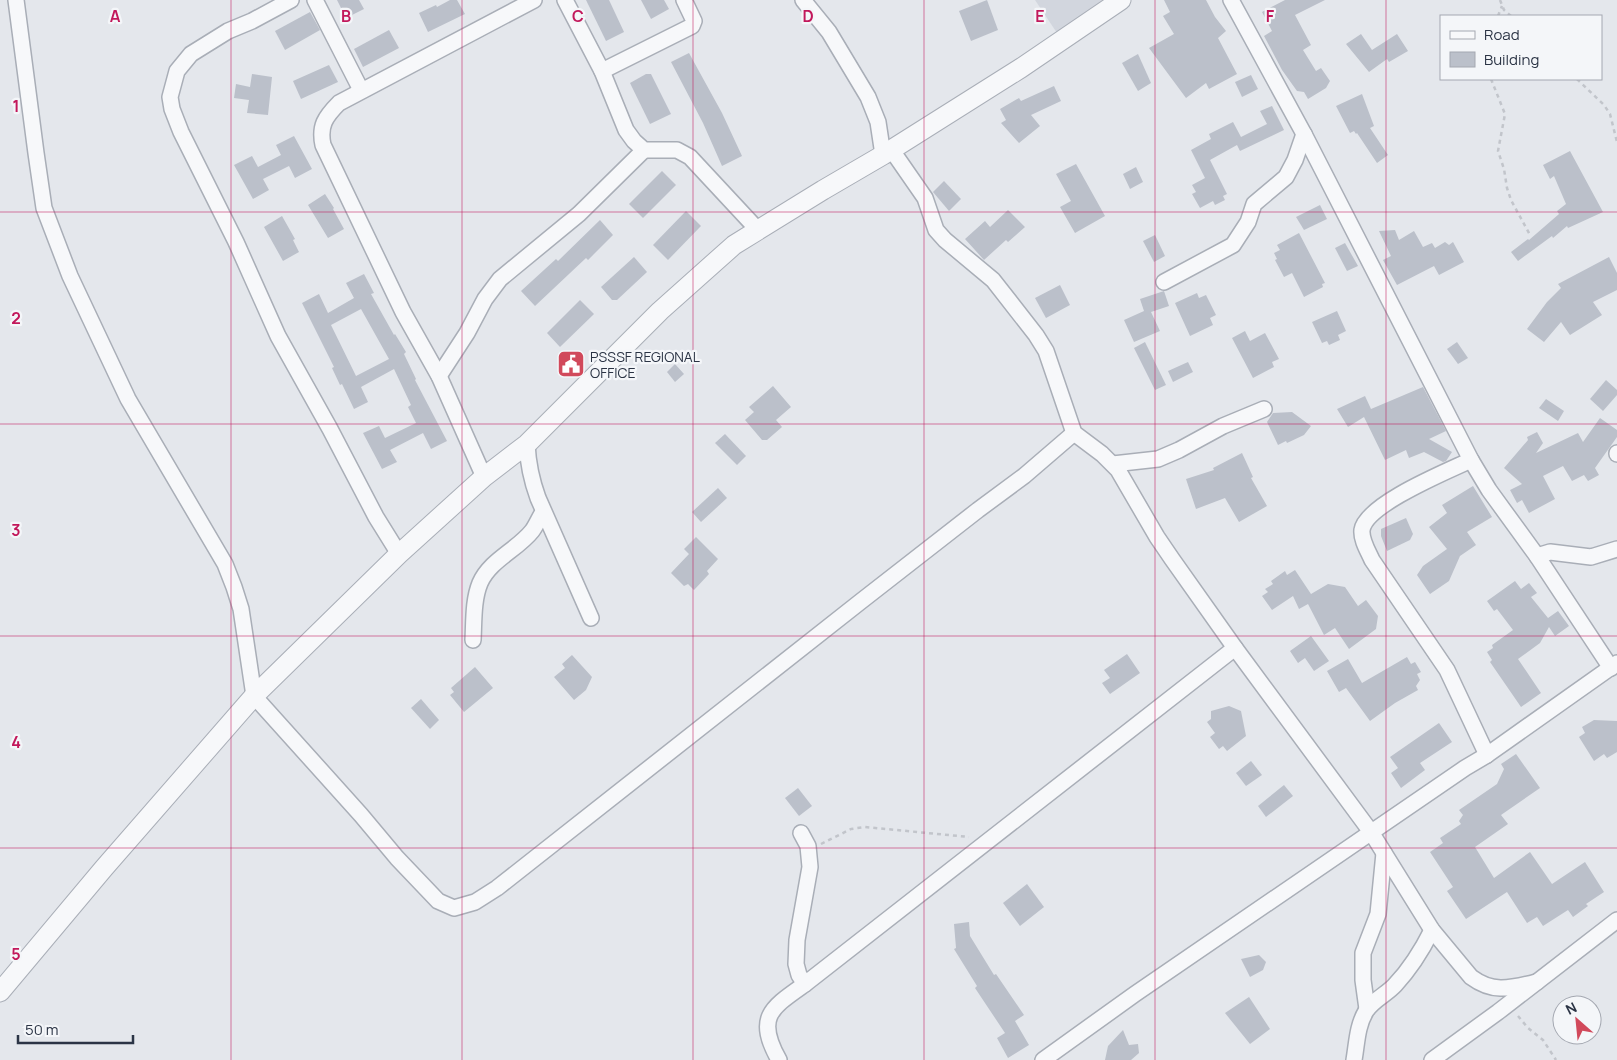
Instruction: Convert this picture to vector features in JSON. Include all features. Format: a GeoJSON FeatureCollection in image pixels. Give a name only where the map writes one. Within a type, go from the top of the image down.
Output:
{"type":"FeatureCollection","features":[{"type":"Feature","properties":{"kind":"street"},"geometry":{"type":"LineString","coordinates":[[16,0],[44,208],[70,276],[128,399],[225,564],[241,609],[254,696],[422,886],[438,901],[454,908],[475,902],[497,888],[883,584],[1024,476],[1074,432]]}},
{"type":"Feature","properties":{"kind":"street"},"geometry":{"type":"LineString","coordinates":[[291,0],[252,21],[228,31],[191,54],[177,71],[170,96],[172,109],[181,132],[236,242],[278,336],[376,517],[399,554]]}},
{"type":"Feature","properties":{"kind":"street"},"geometry":{"type":"LineString","coordinates":[[315,0],[361,90]]}},
{"type":"Feature","properties":{"kind":"street"},"geometry":{"type":"LineString","coordinates":[[484,477],[439,376],[403,312],[323,145],[321,134],[322,125],[329,112],[339,103],[534,0]]}},
{"type":"Feature","properties":{"kind":"street"},"geometry":{"type":"LineString","coordinates":[[565,0],[602,71],[626,130],[634,142],[644,150],[677,150],[690,157],[757,229]]}},
{"type":"Feature","properties":{"kind":"street"},"geometry":{"type":"LineString","coordinates":[[602,71],[692,26],[694,21],[684,0]]}},
{"type":"Feature","properties":{"kind":"street"},"geometry":{"type":"LineString","coordinates":[[803,0],[829,32],[868,97],[887,152],[925,198],[936,230],[945,240],[993,280],[1036,335],[1046,351],[1074,432],[1113,464],[1157,537],[1235,648],[1371,832],[1432,930],[1472,977],[1490,988],[1512,988],[1537,982]]}},
{"type":"Feature","properties":{"kind":"street"},"geometry":{"type":"LineString","coordinates":[[0,992],[104,868],[254,696],[399,554],[484,477],[527,444],[660,311],[734,245],[757,229],[887,152],[1021,68],[1121,0]]}},
{"type":"Feature","properties":{"kind":"street"},"geometry":{"type":"LineString","coordinates":[[1043,1060],[1134,994],[1487,755],[1614,666],[1489,490],[1471,460],[1304,134],[1231,0]]}},
{"type":"Feature","properties":{"kind":"street"},"geometry":{"type":"LineString","coordinates":[[1164,282],[1232,245],[1248,222],[1254,204],[1286,176],[1295,160],[1304,134]]}},
{"type":"Feature","properties":{"kind":"street"},"geometry":{"type":"LineString","coordinates":[[439,376],[467,333],[485,299],[500,279],[579,214],[644,150]]}},
{"type":"Feature","properties":{"kind":"street"},"geometry":{"type":"LineString","coordinates":[[1113,464],[1158,459],[1179,450],[1222,426],[1264,409]]}},
{"type":"Feature","properties":{"kind":"street"},"geometry":{"type":"LineString","coordinates":[[527,444],[531,478],[591,618]]}},
{"type":"Feature","properties":{"kind":"street"},"geometry":{"type":"LineString","coordinates":[[1471,460],[1385,503],[1367,519],[1362,530],[1372,560],[1447,670],[1487,755]]}},
{"type":"Feature","properties":{"kind":"street"},"geometry":{"type":"LineString","coordinates":[[473,640],[476,602],[480,582],[485,573],[498,560],[532,531],[544,512]]}},
{"type":"Feature","properties":{"kind":"street"},"geometry":{"type":"LineString","coordinates":[[1537,556],[1550,552],[1591,557],[1617,549]]}},
{"type":"Feature","properties":{"kind":"street"},"geometry":{"type":"LineString","coordinates":[[779,1060],[769,1037],[767,1027],[769,1016],[778,1003],[805,984],[1235,648]]}},
{"type":"Feature","properties":{"kind":"street"},"geometry":{"type":"LineString","coordinates":[[801,833],[809,850],[810,867],[796,948],[796,964],[799,975],[805,984]]}},
{"type":"Feature","properties":{"kind":"street"},"geometry":{"type":"LineString","coordinates":[[1367,1008],[1363,980],[1363,953],[1378,914],[1384,853]]}},
{"type":"Feature","properties":{"kind":"street"},"geometry":{"type":"LineString","coordinates":[[1432,1060],[1617,920]]}},
{"type":"Feature","properties":{"kind":"street"},"geometry":{"type":"LineString","coordinates":[[1354,1060],[1358,1028],[1367,1008],[1394,987],[1418,957],[1432,930]]}},
{"type":"Feature","properties":{"kind":"path"},"geometry":{"type":"LineString","coordinates":[[1500,0],[1504,10],[1510,15]]}},
{"type":"Feature","properties":{"kind":"path"},"geometry":{"type":"LineString","coordinates":[[1498,15],[1502,5]]}},
{"type":"Feature","properties":{"kind":"path"},"geometry":{"type":"LineString","coordinates":[[1491,80],[1504,114],[1498,151],[1504,169],[1507,188],[1511,200],[1530,234]]}},
{"type":"Feature","properties":{"kind":"path"},"geometry":{"type":"LineString","coordinates":[[1578,80],[1604,105],[1610,114],[1617,142]]}},
{"type":"Feature","properties":{"kind":"path"},"geometry":{"type":"LineString","coordinates":[[809,850],[851,829],[865,827],[989,839]]}},
{"type":"Feature","properties":{"kind":"path"},"geometry":{"type":"LineString","coordinates":[[1507,1005],[1528,1028],[1543,1040],[1556,1060]]}},
{"type":"Feature","properties":{"kind":"shaded area"},"geometry":{"type":"Polygon","coordinates":[[[1035,0],[1106,0],[1057,33],[1035,0]]]}},
{"type":"Feature","properties":{"kind":"building"},"geometry":{"type":"Polygon","coordinates":[[[337,0],[359,0],[364,9],[346,18],[337,0]]]}},
{"type":"Feature","properties":{"kind":"building"},"geometry":{"type":"Polygon","coordinates":[[[450,0],[457,0],[465,14],[428,32],[419,13],[450,0]]]}},
{"type":"Feature","properties":{"kind":"building"},"geometry":{"type":"Polygon","coordinates":[[[586,0],[609,0],[624,32],[606,41],[586,0]]]}},
{"type":"Feature","properties":{"kind":"building"},"geometry":{"type":"Polygon","coordinates":[[[641,0],[664,0],[669,9],[651,19],[641,0]]]}},
{"type":"Feature","properties":{"kind":"building"},"geometry":{"type":"Polygon","coordinates":[[[987,0],[998,30],[971,41],[959,11],[987,0]]]}},
{"type":"Feature","properties":{"kind":"building"},"geometry":{"type":"Polygon","coordinates":[[[1164,0],[1206,0],[1215,17],[1226,31],[1218,38],[1237,74],[1209,89],[1206,83],[1186,98],[1149,48],[1174,34],[1163,16],[1170,12],[1164,0]]]}},
{"type":"Feature","properties":{"kind":"building"},"geometry":{"type":"Polygon","coordinates":[[[1285,0],[1325,0],[1295,15],[1311,45],[1303,50],[1316,71],[1321,68],[1330,81],[1326,88],[1308,99],[1304,92],[1297,91],[1282,70],[1264,36],[1272,31],[1262,12],[1285,0]]]}},
{"type":"Feature","properties":{"kind":"building"},"geometry":{"type":"Polygon","coordinates":[[[310,12],[320,30],[285,50],[275,31],[310,12]]]}},
{"type":"Feature","properties":{"kind":"building"},"geometry":{"type":"Polygon","coordinates":[[[389,30],[399,48],[363,67],[354,49],[389,30]]]}},
{"type":"Feature","properties":{"kind":"building"},"geometry":{"type":"Polygon","coordinates":[[[1361,34],[1372,50],[1397,34],[1408,51],[1389,62],[1387,59],[1369,72],[1346,44],[1361,34]]]}},
{"type":"Feature","properties":{"kind":"building"},"geometry":{"type":"Polygon","coordinates":[[[689,53],[722,113],[742,156],[722,166],[703,123],[671,62],[689,53]]]}},
{"type":"Feature","properties":{"kind":"building"},"geometry":{"type":"Polygon","coordinates":[[[1138,54],[1151,83],[1138,91],[1122,63],[1138,54]]]}},
{"type":"Feature","properties":{"kind":"building"},"geometry":{"type":"Polygon","coordinates":[[[329,65],[338,82],[301,99],[293,81],[329,65]]]}},
{"type":"Feature","properties":{"kind":"building"},"geometry":{"type":"Polygon","coordinates":[[[252,74],[272,77],[268,115],[247,113],[249,100],[234,98],[236,84],[250,87],[252,74]]]}},
{"type":"Feature","properties":{"kind":"building"},"geometry":{"type":"Polygon","coordinates":[[[646,74],[651,74],[671,114],[650,124],[630,83],[646,74]]]}},
{"type":"Feature","properties":{"kind":"building"},"geometry":{"type":"Polygon","coordinates":[[[1251,75],[1258,89],[1242,97],[1235,82],[1251,75]]]}},
{"type":"Feature","properties":{"kind":"building"},"geometry":{"type":"Polygon","coordinates":[[[1054,86],[1061,101],[1031,115],[1040,126],[1019,143],[1001,123],[1006,120],[1000,109],[1019,98],[1021,101],[1054,86]]]}},
{"type":"Feature","properties":{"kind":"building"},"geometry":{"type":"Polygon","coordinates":[[[1362,94],[1374,126],[1370,128],[1388,155],[1377,163],[1357,133],[1354,131],[1350,133],[1336,106],[1362,94]]]}},
{"type":"Feature","properties":{"kind":"building"},"geometry":{"type":"Polygon","coordinates":[[[1272,106],[1284,130],[1240,151],[1237,145],[1210,160],[1227,194],[1223,196],[1225,200],[1215,205],[1213,201],[1200,208],[1192,194],[1196,192],[1192,185],[1205,178],[1191,150],[1211,139],[1209,134],[1233,122],[1241,137],[1267,124],[1260,111],[1272,106]]]}},
{"type":"Feature","properties":{"kind":"building"},"geometry":{"type":"Polygon","coordinates":[[[294,136],[312,169],[295,178],[289,166],[263,179],[269,190],[253,199],[234,165],[252,156],[258,167],[281,155],[276,145],[294,136]]]}},
{"type":"Feature","properties":{"kind":"building"},"geometry":{"type":"Polygon","coordinates":[[[1570,151],[1603,212],[1568,228],[1567,226],[1553,238],[1552,236],[1518,261],[1511,252],[1529,240],[1559,214],[1557,211],[1566,204],[1554,176],[1550,179],[1543,165],[1570,151]]]}},
{"type":"Feature","properties":{"kind":"building"},"geometry":{"type":"Polygon","coordinates":[[[1076,164],[1105,216],[1075,233],[1060,207],[1071,201],[1056,174],[1076,164]]]}},
{"type":"Feature","properties":{"kind":"building"},"geometry":{"type":"Polygon","coordinates":[[[1136,167],[1143,182],[1130,189],[1123,174],[1136,167]]]}},
{"type":"Feature","properties":{"kind":"building"},"geometry":{"type":"Polygon","coordinates":[[[662,171],[676,185],[643,218],[629,204],[662,171]]]}},
{"type":"Feature","properties":{"kind":"building"},"geometry":{"type":"Polygon","coordinates":[[[944,181],[961,199],[949,211],[933,192],[944,181]]]}},
{"type":"Feature","properties":{"kind":"building"},"geometry":{"type":"Polygon","coordinates":[[[325,194],[344,229],[328,238],[308,205],[325,194]]]}},
{"type":"Feature","properties":{"kind":"building"},"geometry":{"type":"Polygon","coordinates":[[[1320,205],[1327,219],[1304,230],[1296,217],[1320,205]]]}},
{"type":"Feature","properties":{"kind":"building"},"geometry":{"type":"Polygon","coordinates":[[[1008,210],[1025,227],[1008,242],[1006,240],[984,260],[965,239],[985,221],[990,227],[1008,210]]]}},
{"type":"Feature","properties":{"kind":"building"},"geometry":{"type":"Polygon","coordinates":[[[686,211],[701,226],[668,260],[653,245],[686,211]]]}},
{"type":"Feature","properties":{"kind":"building"},"geometry":{"type":"Polygon","coordinates":[[[282,216],[295,239],[293,240],[299,252],[283,261],[264,227],[282,216]]]}},
{"type":"Feature","properties":{"kind":"building"},"geometry":{"type":"Polygon","coordinates":[[[600,220],[613,235],[588,260],[586,258],[535,306],[521,291],[556,259],[558,261],[600,220]]]}},
{"type":"Feature","properties":{"kind":"building"},"geometry":{"type":"Polygon","coordinates":[[[1395,230],[1399,240],[1414,231],[1423,247],[1432,243],[1435,248],[1445,242],[1449,245],[1453,242],[1464,262],[1439,275],[1434,266],[1397,285],[1383,260],[1391,256],[1379,231],[1395,230]]]}},
{"type":"Feature","properties":{"kind":"building"},"geometry":{"type":"Polygon","coordinates":[[[1299,233],[1325,283],[1322,284],[1323,287],[1304,297],[1292,273],[1284,277],[1275,260],[1277,259],[1274,253],[1280,250],[1277,245],[1299,233]]]}},
{"type":"Feature","properties":{"kind":"building"},"geometry":{"type":"Polygon","coordinates":[[[1155,235],[1165,256],[1154,262],[1143,241],[1155,235]]]}},
{"type":"Feature","properties":{"kind":"building"},"geometry":{"type":"Polygon","coordinates":[[[1345,243],[1358,266],[1347,271],[1335,248],[1345,243]]]}},
{"type":"Feature","properties":{"kind":"building"},"geometry":{"type":"Polygon","coordinates":[[[634,257],[647,272],[617,300],[612,300],[601,287],[634,257]]]}},
{"type":"Feature","properties":{"kind":"building"},"geometry":{"type":"Polygon","coordinates":[[[1609,257],[1617,273],[1617,290],[1593,302],[1602,315],[1570,335],[1561,322],[1544,342],[1527,329],[1547,302],[1561,288],[1558,284],[1609,257]]]}},
{"type":"Feature","properties":{"kind":"building"},"geometry":{"type":"Polygon","coordinates":[[[364,274],[374,293],[371,294],[406,352],[404,354],[415,380],[447,441],[431,449],[423,433],[390,450],[397,462],[382,469],[363,433],[379,426],[385,438],[416,423],[408,407],[411,405],[394,369],[361,387],[368,402],[354,409],[342,384],[340,385],[332,368],[334,367],[302,303],[319,294],[328,313],[354,298],[346,283],[364,274]],[[361,309],[331,325],[356,376],[389,359],[361,309]]]}},
{"type":"Feature","properties":{"kind":"building"},"geometry":{"type":"Polygon","coordinates":[[[1060,285],[1070,305],[1046,318],[1035,298],[1060,285]]]}},
{"type":"Feature","properties":{"kind":"building"},"geometry":{"type":"Polygon","coordinates":[[[1164,291],[1169,306],[1151,312],[1160,331],[1134,342],[1124,320],[1144,311],[1140,299],[1164,291]]]}},
{"type":"Feature","properties":{"kind":"building"},"geometry":{"type":"Polygon","coordinates":[[[1197,293],[1199,298],[1206,295],[1216,315],[1210,318],[1213,325],[1190,336],[1175,303],[1197,293]]]}},
{"type":"Feature","properties":{"kind":"building"},"geometry":{"type":"Polygon","coordinates":[[[580,300],[594,314],[560,347],[547,333],[580,300]]]}},
{"type":"Feature","properties":{"kind":"building"},"geometry":{"type":"Polygon","coordinates":[[[1337,311],[1346,331],[1338,335],[1340,340],[1329,345],[1327,341],[1322,343],[1312,322],[1337,311]]]}},
{"type":"Feature","properties":{"kind":"building"},"geometry":{"type":"Polygon","coordinates":[[[1245,331],[1250,341],[1265,333],[1279,359],[1272,362],[1274,367],[1253,378],[1232,338],[1245,331]]]}},
{"type":"Feature","properties":{"kind":"building"},"geometry":{"type":"Polygon","coordinates":[[[1145,342],[1166,385],[1155,390],[1134,348],[1145,342]]]}},
{"type":"Feature","properties":{"kind":"building"},"geometry":{"type":"Polygon","coordinates":[[[1457,342],[1468,358],[1458,364],[1447,349],[1457,342]]]}},
{"type":"Feature","properties":{"kind":"building"},"geometry":{"type":"Polygon","coordinates":[[[1188,362],[1193,372],[1173,382],[1168,371],[1188,362]]]}},
{"type":"Feature","properties":{"kind":"building"},"geometry":{"type":"Polygon","coordinates":[[[675,364],[684,374],[675,382],[667,372],[675,364]]]}},
{"type":"Feature","properties":{"kind":"building"},"geometry":{"type":"Polygon","coordinates":[[[1606,380],[1617,390],[1617,395],[1603,411],[1590,399],[1606,380]]]}},
{"type":"Feature","properties":{"kind":"building"},"geometry":{"type":"Polygon","coordinates":[[[773,386],[791,407],[776,420],[782,427],[767,440],[762,440],[745,420],[754,412],[749,407],[773,386]]]}},
{"type":"Feature","properties":{"kind":"building"},"geometry":{"type":"Polygon","coordinates":[[[1423,387],[1446,431],[1429,439],[1452,452],[1446,461],[1443,462],[1424,452],[1409,458],[1406,450],[1385,460],[1364,417],[1348,427],[1337,409],[1365,396],[1371,409],[1423,387]]]}},
{"type":"Feature","properties":{"kind":"building"},"geometry":{"type":"Polygon","coordinates":[[[1546,399],[1564,411],[1558,421],[1539,408],[1546,399]]]}},
{"type":"Feature","properties":{"kind":"building"},"geometry":{"type":"Polygon","coordinates":[[[1292,412],[1311,426],[1304,435],[1278,445],[1267,422],[1273,413],[1292,412]]]}},
{"type":"Feature","properties":{"kind":"building"},"geometry":{"type":"Polygon","coordinates":[[[1600,418],[1617,430],[1617,437],[1595,468],[1599,475],[1588,481],[1584,475],[1572,481],[1563,466],[1543,476],[1555,499],[1529,513],[1522,500],[1517,503],[1510,490],[1522,484],[1504,468],[1528,440],[1527,437],[1537,432],[1543,443],[1536,453],[1578,433],[1583,442],[1600,418]]]}},
{"type":"Feature","properties":{"kind":"building"},"geometry":{"type":"Polygon","coordinates":[[[725,434],[746,456],[737,465],[715,443],[725,434]]]}},
{"type":"Feature","properties":{"kind":"building"},"geometry":{"type":"Polygon","coordinates":[[[1242,453],[1253,477],[1251,478],[1267,506],[1239,522],[1225,498],[1196,509],[1186,479],[1214,470],[1213,468],[1242,453]]]}},
{"type":"Feature","properties":{"kind":"building"},"geometry":{"type":"Polygon","coordinates":[[[1473,486],[1492,517],[1467,532],[1476,545],[1460,556],[1449,581],[1430,594],[1417,575],[1423,566],[1447,549],[1429,527],[1447,513],[1442,505],[1473,486]]]}},
{"type":"Feature","properties":{"kind":"building"},"geometry":{"type":"Polygon","coordinates":[[[718,488],[727,498],[701,522],[692,512],[718,488]]]}},
{"type":"Feature","properties":{"kind":"building"},"geometry":{"type":"Polygon","coordinates":[[[1406,518],[1413,534],[1410,540],[1387,551],[1381,536],[1381,529],[1406,518]]]}},
{"type":"Feature","properties":{"kind":"building"},"geometry":{"type":"Polygon","coordinates":[[[696,537],[718,559],[707,571],[709,574],[694,590],[688,584],[684,586],[671,573],[689,554],[684,549],[696,537]]]}},
{"type":"Feature","properties":{"kind":"building"},"geometry":{"type":"Polygon","coordinates":[[[1295,570],[1311,594],[1328,584],[1345,587],[1358,606],[1366,600],[1378,616],[1376,629],[1349,649],[1335,628],[1324,635],[1308,604],[1299,609],[1293,596],[1272,610],[1262,596],[1268,592],[1265,589],[1273,584],[1271,581],[1285,571],[1287,575],[1295,570]]]}},
{"type":"Feature","properties":{"kind":"building"},"geometry":{"type":"Polygon","coordinates":[[[1515,581],[1521,589],[1529,583],[1537,593],[1531,597],[1548,618],[1558,611],[1569,626],[1555,636],[1549,627],[1540,643],[1518,659],[1541,693],[1521,707],[1490,662],[1492,660],[1487,652],[1493,648],[1492,645],[1513,630],[1497,609],[1494,611],[1487,601],[1515,581]]]}},
{"type":"Feature","properties":{"kind":"building"},"geometry":{"type":"Polygon","coordinates":[[[1311,636],[1329,661],[1314,671],[1305,658],[1298,663],[1290,651],[1311,636]]]}},
{"type":"Feature","properties":{"kind":"building"},"geometry":{"type":"Polygon","coordinates":[[[1127,654],[1140,673],[1110,694],[1102,683],[1110,678],[1104,670],[1127,654]]]}},
{"type":"Feature","properties":{"kind":"building"},"geometry":{"type":"Polygon","coordinates":[[[572,655],[592,677],[586,690],[574,700],[554,677],[565,668],[562,664],[572,655]]]}},
{"type":"Feature","properties":{"kind":"building"},"geometry":{"type":"Polygon","coordinates":[[[1407,657],[1411,664],[1415,662],[1421,672],[1417,674],[1420,680],[1416,686],[1418,690],[1395,703],[1370,721],[1346,688],[1339,692],[1327,671],[1348,659],[1362,683],[1407,657]]]}},
{"type":"Feature","properties":{"kind":"building"},"geometry":{"type":"Polygon","coordinates":[[[475,667],[493,688],[464,712],[450,695],[454,692],[451,688],[475,667]]]}},
{"type":"Feature","properties":{"kind":"building"},"geometry":{"type":"Polygon","coordinates":[[[421,699],[439,720],[430,729],[411,708],[421,699]]]}},
{"type":"Feature","properties":{"kind":"building"},"geometry":{"type":"Polygon","coordinates":[[[1229,706],[1241,711],[1246,736],[1227,751],[1223,746],[1219,749],[1210,737],[1215,733],[1207,722],[1211,719],[1211,711],[1229,706]]]}},
{"type":"Feature","properties":{"kind":"building"},"geometry":{"type":"Polygon","coordinates":[[[1594,720],[1617,721],[1617,752],[1607,758],[1604,754],[1594,761],[1579,737],[1585,733],[1582,727],[1594,720]]]}},
{"type":"Feature","properties":{"kind":"building"},"geometry":{"type":"Polygon","coordinates":[[[1439,723],[1452,742],[1420,763],[1425,770],[1401,788],[1391,773],[1398,768],[1390,757],[1439,723]]]}},
{"type":"Feature","properties":{"kind":"building"},"geometry":{"type":"Polygon","coordinates":[[[1516,754],[1540,788],[1501,815],[1508,824],[1475,847],[1494,878],[1530,852],[1552,884],[1585,862],[1604,892],[1586,904],[1588,906],[1573,917],[1568,910],[1543,926],[1537,917],[1527,923],[1507,892],[1466,919],[1447,891],[1453,887],[1430,852],[1443,843],[1440,838],[1461,824],[1459,821],[1463,815],[1459,810],[1497,784],[1504,769],[1501,764],[1516,754]]]}},
{"type":"Feature","properties":{"kind":"building"},"geometry":{"type":"Polygon","coordinates":[[[1251,761],[1262,775],[1246,786],[1236,773],[1251,761]]]}},
{"type":"Feature","properties":{"kind":"building"},"geometry":{"type":"Polygon","coordinates":[[[1284,785],[1293,796],[1266,817],[1258,806],[1284,785]]]}},
{"type":"Feature","properties":{"kind":"building"},"geometry":{"type":"Polygon","coordinates":[[[798,788],[812,806],[799,816],[785,798],[798,788]]]}},
{"type":"Feature","properties":{"kind":"building"},"geometry":{"type":"Polygon","coordinates":[[[1027,884],[1044,907],[1020,926],[1003,903],[1027,884]]]}},
{"type":"Feature","properties":{"kind":"building"},"geometry":{"type":"Polygon","coordinates":[[[969,922],[970,936],[994,975],[996,974],[1024,1015],[1015,1021],[1029,1045],[1008,1058],[997,1038],[1005,1033],[975,988],[977,986],[954,949],[956,948],[954,924],[969,922]]]}},
{"type":"Feature","properties":{"kind":"building"},"geometry":{"type":"Polygon","coordinates":[[[1259,955],[1266,962],[1263,970],[1250,977],[1241,959],[1259,955]]]}},
{"type":"Feature","properties":{"kind":"building"},"geometry":{"type":"Polygon","coordinates":[[[1249,997],[1270,1029],[1250,1044],[1225,1013],[1249,997]]]}},
{"type":"Feature","properties":{"kind":"building"},"geometry":{"type":"Polygon","coordinates":[[[1123,1030],[1129,1045],[1138,1044],[1139,1053],[1131,1060],[1105,1060],[1108,1046],[1123,1030]]]}},
{"type":"Feature","properties":{"kind":"place","name":"PSSSF REGIONAL OFFICE"},"geometry":{"type":"Point","coordinates":[571,364]}}]}
